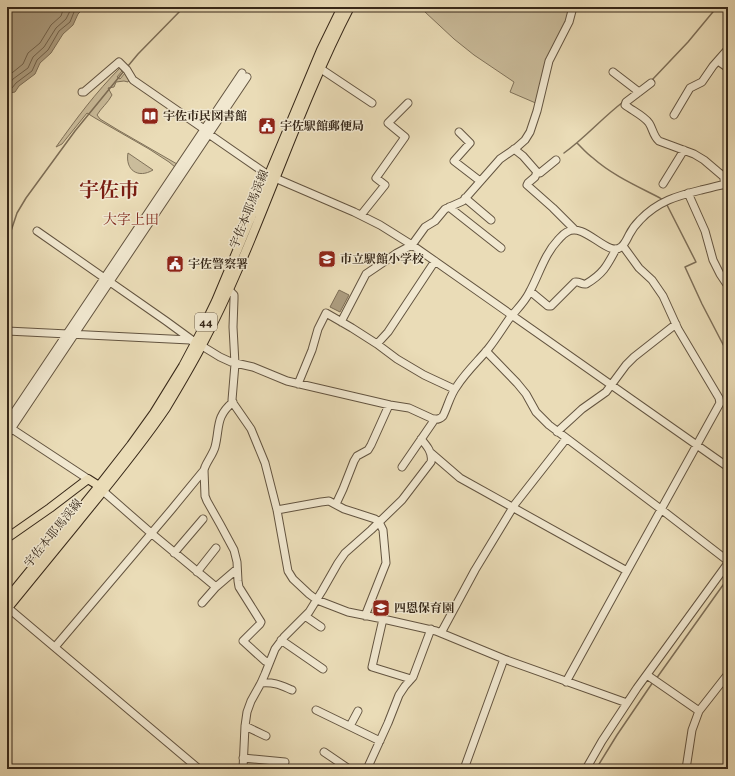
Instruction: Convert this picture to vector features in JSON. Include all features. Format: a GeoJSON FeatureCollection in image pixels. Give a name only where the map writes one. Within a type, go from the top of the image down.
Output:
{"type":"FeatureCollection","features":[{"type":"Feature","properties":{"kind":"main road","name":"宇佐本耶馬渓線"},"geometry":{"type":"LineString","coordinates":[[197,343],[229,290],[321,50],[342,7]]}},
{"type":"Feature","properties":{"kind":"main road","name":"宇佐本耶馬渓線"},"geometry":{"type":"LineString","coordinates":[[7,606],[144,438],[184,379],[197,343],[350,7]]}},
{"type":"Feature","properties":{"kind":"main road","name":"宇佐本耶馬渓線"},"geometry":{"type":"LineString","coordinates":[[7,538],[88,479]]}},
{"type":"Feature","properties":{"kind":"main road"},"geometry":{"type":"LineString","coordinates":[[88,479],[101,489]]}},
{"type":"Feature","properties":{"kind":"street"},"geometry":{"type":"LineString","coordinates":[[341,322],[366,274],[397,253],[412,245],[425,227],[435,221],[445,209],[462,202],[500,158],[525,140],[530,132],[537,111],[549,62],[569,22],[573,7]]}},
{"type":"Feature","properties":{"kind":"street"},"geometry":{"type":"LineString","coordinates":[[674,115],[690,88],[702,82],[713,66],[728,49]]}},
{"type":"Feature","properties":{"kind":"street"},"geometry":{"type":"LineString","coordinates":[[718,61],[728,68]]}},
{"type":"Feature","properties":{"kind":"street"},"geometry":{"type":"LineString","coordinates":[[82,92],[84,92],[119,62],[127,70],[133,80],[272,176],[361,215],[412,245],[728,467]]}},
{"type":"Feature","properties":{"kind":"street"},"geometry":{"type":"LineString","coordinates":[[321,69],[372,103]]}},
{"type":"Feature","properties":{"kind":"street"},"geometry":{"type":"LineString","coordinates":[[613,72],[639,92]]}},
{"type":"Feature","properties":{"kind":"street"},"geometry":{"type":"LineString","coordinates":[[7,435],[8,426],[67,334],[107,280],[244,75]]}},
{"type":"Feature","properties":{"kind":"street"},"geometry":{"type":"LineString","coordinates":[[530,291],[548,306],[551,306],[575,282],[585,285],[599,276],[635,226],[646,214],[657,206],[670,199],[688,193],[726,184],[724,177],[698,156],[657,140],[648,121],[625,106],[626,102],[651,83]]}},
{"type":"Feature","properties":{"kind":"street"},"geometry":{"type":"LineString","coordinates":[[361,215],[385,185],[376,178],[405,137],[388,123],[408,103]]}},
{"type":"Feature","properties":{"kind":"street"},"geometry":{"type":"LineString","coordinates":[[459,132],[470,142],[454,161],[480,182]]}},
{"type":"Feature","properties":{"kind":"street"},"geometry":{"type":"LineString","coordinates":[[514,149],[536,170],[537,173]]}},
{"type":"Feature","properties":{"kind":"street"},"geometry":{"type":"LineString","coordinates":[[663,184],[684,150]]}},
{"type":"Feature","properties":{"kind":"street"},"geometry":{"type":"LineString","coordinates":[[556,160],[540,173],[537,173],[527,185],[574,229],[581,231],[609,248],[619,248],[655,284],[665,300],[676,324],[719,398],[720,403],[566,682]]}},
{"type":"Feature","properties":{"kind":"street"},"geometry":{"type":"LineString","coordinates":[[724,177],[728,169]]}},
{"type":"Feature","properties":{"kind":"street"},"geometry":{"type":"LineString","coordinates":[[688,193],[705,231],[713,260],[728,286]]}},
{"type":"Feature","properties":{"kind":"street"},"geometry":{"type":"LineString","coordinates":[[465,198],[491,220]]}},
{"type":"Feature","properties":{"kind":"street"},"geometry":{"type":"LineString","coordinates":[[449,207],[501,248]]}},
{"type":"Feature","properties":{"kind":"street"},"geometry":{"type":"LineString","coordinates":[[37,231],[197,343],[220,357],[235,364],[253,367],[283,380],[412,409],[435,419],[439,419],[443,416],[454,389],[486,351],[526,299],[543,261],[552,246],[565,232],[574,229]]}},
{"type":"Feature","properties":{"kind":"street"},"geometry":{"type":"LineString","coordinates":[[376,344],[388,332],[435,261]]}},
{"type":"Feature","properties":{"kind":"street"},"geometry":{"type":"LineString","coordinates":[[8,426],[75,334],[107,280]]}},
{"type":"Feature","properties":{"kind":"street"},"geometry":{"type":"LineString","coordinates":[[229,290],[234,295],[233,328],[235,364],[232,394],[233,402],[251,429],[262,454],[282,532],[289,574],[302,588],[317,600],[343,611],[383,618],[441,632],[504,659],[627,704]]}},
{"type":"Feature","properties":{"kind":"street"},"geometry":{"type":"LineString","coordinates":[[298,384],[312,350],[318,330],[326,313],[397,359],[454,389]]}},
{"type":"Feature","properties":{"kind":"street"},"geometry":{"type":"LineString","coordinates":[[557,432],[582,409],[606,392],[626,365],[634,357],[676,324]]}},
{"type":"Feature","properties":{"kind":"street"},"geometry":{"type":"LineString","coordinates":[[7,331],[75,334],[197,343]]}},
{"type":"Feature","properties":{"kind":"street"},"geometry":{"type":"LineString","coordinates":[[486,351],[526,394],[538,415],[557,432],[662,510],[728,562],[627,704],[602,741],[586,769]]}},
{"type":"Feature","properties":{"kind":"street"},"geometry":{"type":"LineString","coordinates":[[55,647],[204,470],[214,448],[221,417],[226,408],[233,402]]}},
{"type":"Feature","properties":{"kind":"street"},"geometry":{"type":"LineString","coordinates":[[336,504],[354,461],[357,456],[368,450],[389,405]]}},
{"type":"Feature","properties":{"kind":"street"},"geometry":{"type":"LineString","coordinates":[[402,467],[435,419]]}},
{"type":"Feature","properties":{"kind":"street"},"geometry":{"type":"LineString","coordinates":[[8,426],[88,479]]}},
{"type":"Feature","properties":{"kind":"street"},"geometry":{"type":"LineString","coordinates":[[421,439],[431,453],[460,478],[627,570]]}},
{"type":"Feature","properties":{"kind":"street"},"geometry":{"type":"LineString","coordinates":[[441,632],[513,507],[566,439]]}},
{"type":"Feature","properties":{"kind":"street"},"geometry":{"type":"LineString","coordinates":[[243,769],[247,712],[275,650],[281,640],[305,616],[317,600],[345,553],[402,500],[431,462],[431,453]]}},
{"type":"Feature","properties":{"kind":"street"},"geometry":{"type":"LineString","coordinates":[[204,470],[206,499],[234,550],[237,562],[239,587],[261,623],[243,640],[265,661],[269,662]]}},
{"type":"Feature","properties":{"kind":"street"},"geometry":{"type":"LineString","coordinates":[[101,489],[151,534],[216,587]]}},
{"type":"Feature","properties":{"kind":"street"},"geometry":{"type":"LineString","coordinates":[[277,510],[329,501],[375,519],[379,522],[383,534],[386,563],[365,616]]}},
{"type":"Feature","properties":{"kind":"street"},"geometry":{"type":"LineString","coordinates":[[174,553],[202,519]]}},
{"type":"Feature","properties":{"kind":"street"},"geometry":{"type":"LineString","coordinates":[[197,572],[216,548]]}},
{"type":"Feature","properties":{"kind":"street"},"geometry":{"type":"LineString","coordinates":[[202,603],[216,587],[237,569]]}},
{"type":"Feature","properties":{"kind":"street"},"geometry":{"type":"LineString","coordinates":[[7,606],[199,769]]}},
{"type":"Feature","properties":{"kind":"street"},"geometry":{"type":"LineString","coordinates":[[305,616],[321,627]]}},
{"type":"Feature","properties":{"kind":"street"},"geometry":{"type":"LineString","coordinates":[[383,618],[372,667],[411,679]]}},
{"type":"Feature","properties":{"kind":"street"},"geometry":{"type":"LineString","coordinates":[[368,769],[399,694],[411,679],[431,629]]}},
{"type":"Feature","properties":{"kind":"street"},"geometry":{"type":"LineString","coordinates":[[281,640],[323,669]]}},
{"type":"Feature","properties":{"kind":"street"},"geometry":{"type":"LineString","coordinates":[[464,769],[504,659]]}},
{"type":"Feature","properties":{"kind":"street"},"geometry":{"type":"LineString","coordinates":[[686,769],[692,730],[699,711],[728,674]]}},
{"type":"Feature","properties":{"kind":"street"},"geometry":{"type":"LineString","coordinates":[[647,675],[699,711]]}},
{"type":"Feature","properties":{"kind":"street"},"geometry":{"type":"LineString","coordinates":[[261,683],[271,682],[292,690]]}},
{"type":"Feature","properties":{"kind":"street"},"geometry":{"type":"LineString","coordinates":[[316,710],[380,740]]}},
{"type":"Feature","properties":{"kind":"street"},"geometry":{"type":"LineString","coordinates":[[350,726],[358,711]]}},
{"type":"Feature","properties":{"kind":"street"},"geometry":{"type":"LineString","coordinates":[[245,726],[266,736]]}},
{"type":"Feature","properties":{"kind":"street"},"geometry":{"type":"LineString","coordinates":[[324,752],[349,769]]}},
{"type":"Feature","properties":{"kind":"street"},"geometry":{"type":"LineString","coordinates":[[243,758],[285,762]]}},
{"type":"Feature","properties":{"kind":"shaded area"},"geometry":{"type":"Polygon","coordinates":[[[427,7],[571,7],[567,23],[550,54],[538,104],[510,92],[514,82],[474,55],[454,39],[425,12],[427,7]]]}},
{"type":"Feature","properties":{"kind":"shaded area"},"geometry":{"type":"Polygon","coordinates":[[[120,68],[122,71],[117,77],[120,79],[125,73],[129,80],[128,82],[116,82],[114,87],[108,88],[112,95],[97,115],[100,119],[177,164],[175,167],[149,149],[87,113],[62,144],[56,147],[86,106],[120,68]]]}},
{"type":"Feature","properties":{"kind":"shaded area"},"geometry":{"type":"Polygon","coordinates":[[[128,153],[153,170],[142,174],[134,171],[129,164],[128,153]]]}},
{"type":"Feature","properties":{"kind":"water"},"geometry":{"type":"Polygon","coordinates":[[[7,7],[85,7],[78,14],[73,25],[63,34],[51,53],[40,63],[35,74],[19,86],[15,92],[10,93],[7,96],[7,7]]]}},
{"type":"Feature","properties":{"kind":"water"},"geometry":{"type":"Polygon","coordinates":[[[339,290],[349,295],[340,312],[330,307],[339,290]]]}},
{"type":"Feature","properties":{"kind":"waterway"},"geometry":{"type":"LineString","coordinates":[[128,66],[184,7]]}},
{"type":"Feature","properties":{"kind":"waterway"},"geometry":{"type":"LineString","coordinates":[[652,80],[688,42],[717,7]]}},
{"type":"Feature","properties":{"kind":"waterway"},"geometry":{"type":"LineString","coordinates":[[7,251],[11,231],[17,213],[26,198],[75,131],[124,71]]}},
{"type":"Feature","properties":{"kind":"waterway"},"geometry":{"type":"LineString","coordinates":[[564,153],[623,102]]}},
{"type":"Feature","properties":{"kind":"waterway"},"geometry":{"type":"LineString","coordinates":[[577,143],[608,170],[663,200]]}},
{"type":"Feature","properties":{"kind":"waterway"},"geometry":{"type":"LineString","coordinates":[[666,203],[696,262],[685,267],[728,354]]}},
{"type":"Feature","properties":{"kind":"waterway"},"geometry":{"type":"LineString","coordinates":[[656,679],[728,578]]}},
{"type":"Feature","properties":{"kind":"waterway"},"geometry":{"type":"LineString","coordinates":[[596,769],[653,682]]}},
{"type":"Feature","properties":{"kind":"place","name":"宇佐市民図書館"},"geometry":{"type":"Point","coordinates":[150,116]}},
{"type":"Feature","properties":{"kind":"place","name":"宇佐駅館郵便局"},"geometry":{"type":"Point","coordinates":[267,126]}},
{"type":"Feature","properties":{"kind":"place","name":"市立駅館小学校"},"geometry":{"type":"Point","coordinates":[327,259]}},
{"type":"Feature","properties":{"kind":"place","name":"宇佐警察署"},"geometry":{"type":"Point","coordinates":[175,264]}},
{"type":"Feature","properties":{"kind":"place","name":"四恩保育園"},"geometry":{"type":"Point","coordinates":[381,608]}},
{"type":"Feature","properties":{"kind":"district","name":"宇佐市"},"geometry":{"type":"Point","coordinates":[109,190]}},
{"type":"Feature","properties":{"kind":"district","name":"大字上田"},"geometry":{"type":"Point","coordinates":[131,219]}}]}
